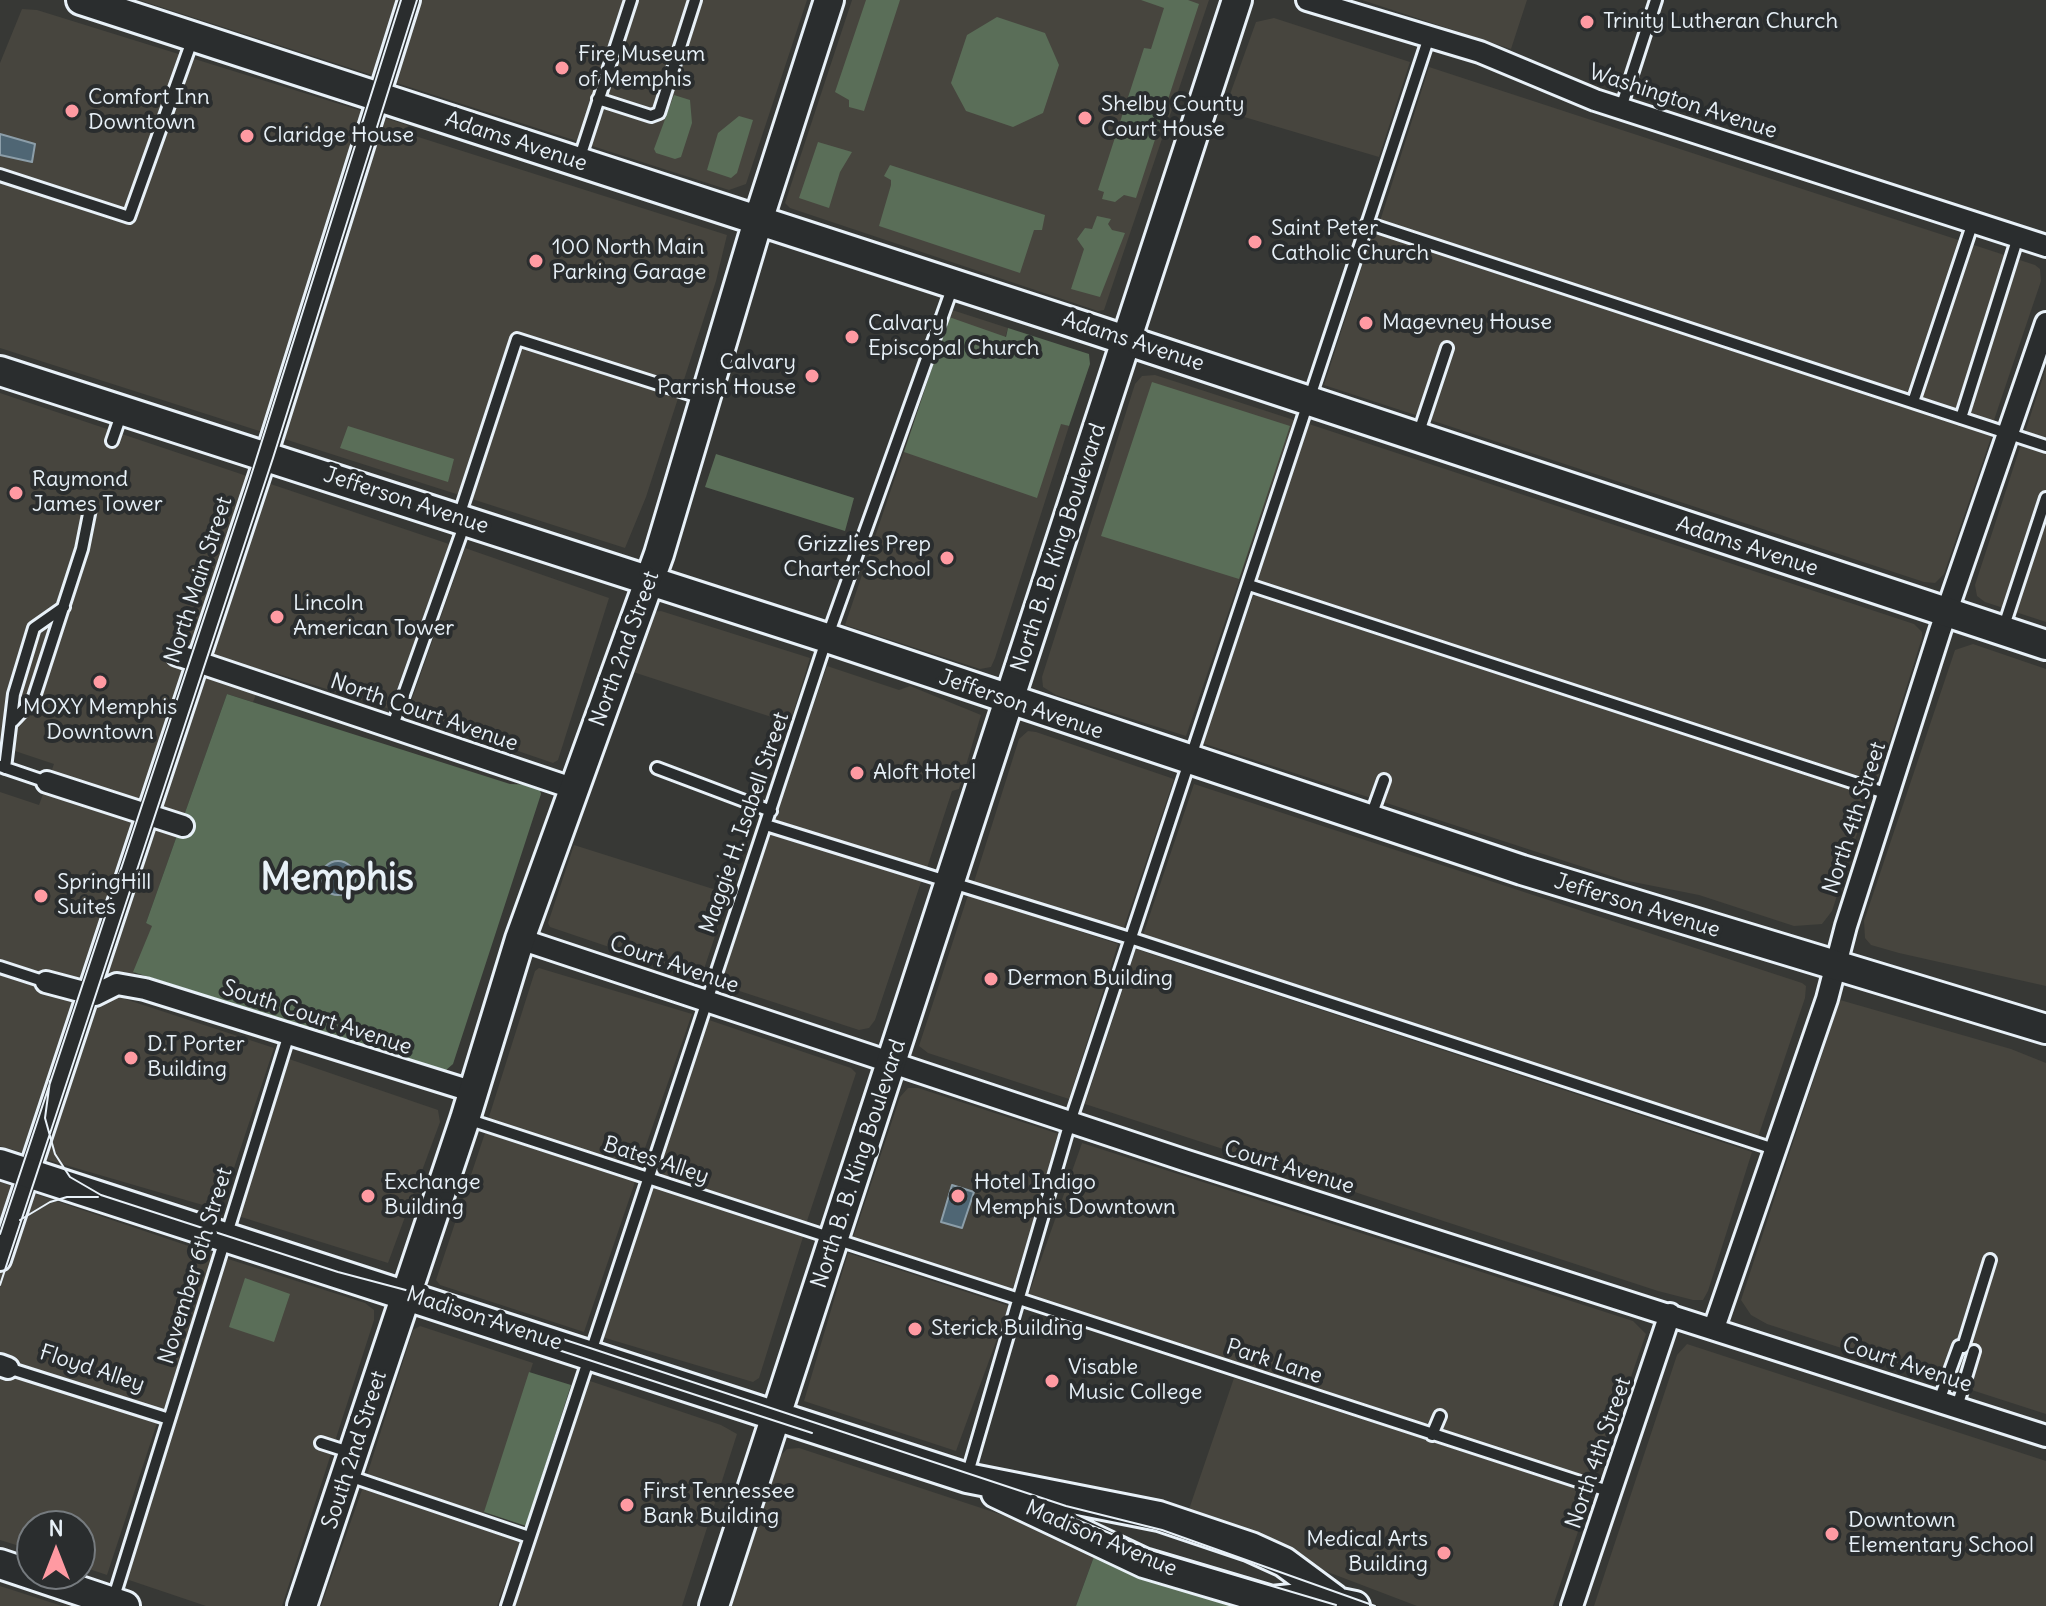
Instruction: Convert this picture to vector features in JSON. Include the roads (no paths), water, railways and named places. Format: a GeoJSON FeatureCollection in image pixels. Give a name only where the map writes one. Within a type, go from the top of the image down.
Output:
{"type":"FeatureCollection","features":[{"type":"Feature","properties":{"kind":"main road","name":"Adams Avenue"},"geometry":{"type":"LineString","coordinates":[[81,0],[1125,340],[2046,645]]}},
{"type":"Feature","properties":{"kind":"main road","name":"North 2nd Street"},"geometry":{"type":"LineString","coordinates":[[405,1294],[470,1106],[520,939],[650,581],[708,400],[758,221],[829,0]]}},
{"type":"Feature","properties":{"kind":"main road","name":"North B. B. King Boulevard"},"geometry":{"type":"LineString","coordinates":[[719,1603],[1237,0]]}},
{"type":"Feature","properties":{"kind":"main road","name":"Jefferson Avenue"},"geometry":{"type":"LineString","coordinates":[[0,371],[827,638],[1370,820],[1837,968],[2046,1029]]}},
{"type":"Feature","properties":{"kind":"main road","name":"Madison Avenue"},"geometry":{"type":"LineString","coordinates":[[0,1164],[967,1478],[1144,1563],[1272,1601],[1340,1604]]}},
{"type":"Feature","properties":{"kind":"main road","name":"South 2nd Street"},"geometry":{"type":"LineString","coordinates":[[302,1606],[405,1294]]}},
{"type":"Feature","properties":{"kind":"main road","name":"Madison Avenue"},"geometry":{"type":"LineString","coordinates":[[967,1478],[1071,1496],[1174,1521],[1284,1562],[1340,1604]]}},
{"type":"Feature","properties":{"kind":"main road"},"geometry":{"type":"LineString","coordinates":[[0,1564],[119,1604]]}},
{"type":"Feature","properties":{"kind":"street","name":"North Main Street"},"geometry":{"type":"LineString","coordinates":[[0,1260],[266,456],[409,0]]}},
{"type":"Feature","properties":{"kind":"street","name":"Washington Avenue"},"geometry":{"type":"LineString","coordinates":[[1307,0],[1480,52],[1621,108],[2046,246]]}},
{"type":"Feature","properties":{"kind":"street","name":"North 4th Street"},"geometry":{"type":"LineString","coordinates":[[1714,1328],[1837,968],[1846,926],[1888,794],[2046,323]]}},
{"type":"Feature","properties":{"kind":"street","name":"North Court Avenue"},"geometry":{"type":"LineString","coordinates":[[177,655],[575,789]]}},
{"type":"Feature","properties":{"kind":"street"},"geometry":{"type":"LineString","coordinates":[[47,782],[183,826]]}},
{"type":"Feature","properties":{"kind":"street","name":"Court Avenue"},"geometry":{"type":"LineString","coordinates":[[520,939],[1070,1122],[2046,1436]]}},
{"type":"Feature","properties":{"kind":"street"},"geometry":{"type":"LineString","coordinates":[[46,982],[87,993]]}},
{"type":"Feature","properties":{"kind":"street","name":"South Court Avenue"},"geometry":{"type":"LineString","coordinates":[[87,993],[95,995],[117,984],[145,989],[289,1034],[470,1106]]}},
{"type":"Feature","properties":{"kind":"street","name":"North 4th Street"},"geometry":{"type":"LineString","coordinates":[[1572,1606],[1670,1314]]}},
{"type":"Feature","properties":{"kind":"lane"},"geometry":{"type":"LineString","coordinates":[[578,162],[631,0]]}},
{"type":"Feature","properties":{"kind":"lane"},"geometry":{"type":"LineString","coordinates":[[598,99],[651,116],[659,113],[695,0]]}},
{"type":"Feature","properties":{"kind":"lane"},"geometry":{"type":"LineString","coordinates":[[1621,108],[1656,0]]}},
{"type":"Feature","properties":{"kind":"lane"},"geometry":{"type":"LineString","coordinates":[[0,175],[129,217],[194,37]]}},
{"type":"Feature","properties":{"kind":"lane"},"geometry":{"type":"LineString","coordinates":[[967,1478],[1070,1122],[1429,37]]}},
{"type":"Feature","properties":{"kind":"lane"},"geometry":{"type":"LineString","coordinates":[[1913,402],[1973,222]]}},
{"type":"Feature","properties":{"kind":"lane"},"geometry":{"type":"LineString","coordinates":[[1367,223],[2046,446]]}},
{"type":"Feature","properties":{"kind":"lane"},"geometry":{"type":"LineString","coordinates":[[1961,418],[2018,237]]}},
{"type":"Feature","properties":{"kind":"lane","name":"Maggie H. Isabell Street"},"geometry":{"type":"LineString","coordinates":[[507,1606],[827,638],[953,284]]}},
{"type":"Feature","properties":{"kind":"lane"},"geometry":{"type":"LineString","coordinates":[[392,728],[462,520],[517,339],[708,400]]}},
{"type":"Feature","properties":{"kind":"lane"},"geometry":{"type":"LineString","coordinates":[[1417,437],[1447,348]]}},
{"type":"Feature","properties":{"kind":"lane"},"geometry":{"type":"LineString","coordinates":[[112,441],[123,410]]}},
{"type":"Feature","properties":{"kind":"lane"},"geometry":{"type":"LineString","coordinates":[[2002,631],[2046,498]]}},
{"type":"Feature","properties":{"kind":"lane"},"geometry":{"type":"LineString","coordinates":[[13,721],[33,700],[86,537],[90,509]]}},
{"type":"Feature","properties":{"kind":"lane"},"geometry":{"type":"LineString","coordinates":[[1249,585],[1888,794]]}},
{"type":"Feature","properties":{"kind":"lane"},"geometry":{"type":"LineString","coordinates":[[47,782],[2,767],[13,721],[14,694],[34,628],[64,607]]}},
{"type":"Feature","properties":{"kind":"lane"},"geometry":{"type":"LineString","coordinates":[[657,768],[771,811]]}},
{"type":"Feature","properties":{"kind":"lane"},"geometry":{"type":"LineString","coordinates":[[1370,820],[1384,780]]}},
{"type":"Feature","properties":{"kind":"lane"},"geometry":{"type":"LineString","coordinates":[[766,825],[1133,939],[1774,1149]]}},
{"type":"Feature","properties":{"kind":"lane"},"geometry":{"type":"LineString","coordinates":[[0,967],[46,982]]}},
{"type":"Feature","properties":{"kind":"lane","name":"November 6th Street"},"geometry":{"type":"LineString","coordinates":[[119,1604],[169,1419],[289,1034]]}},
{"type":"Feature","properties":{"kind":"lane","name":"Bates Alley"},"geometry":{"type":"LineString","coordinates":[[470,1106],[646,1179],[834,1241]]}},
{"type":"Feature","properties":{"kind":"lane","name":"Park Lane"},"geometry":{"type":"LineString","coordinates":[[834,1241],[1611,1492]]}},
{"type":"Feature","properties":{"kind":"lane"},"geometry":{"type":"LineString","coordinates":[[1948,1404],[1990,1260]]}},
{"type":"Feature","properties":{"kind":"lane"},"geometry":{"type":"LineString","coordinates":[[1948,1404],[1965,1348]]}},
{"type":"Feature","properties":{"kind":"lane","name":"Floyd Alley"},"geometry":{"type":"LineString","coordinates":[[4,1366],[169,1419]]}},
{"type":"Feature","properties":{"kind":"lane"},"geometry":{"type":"LineString","coordinates":[[1432,1435],[1440,1416]]}},
{"type":"Feature","properties":{"kind":"lane"},"geometry":{"type":"LineString","coordinates":[[321,1443],[350,1465],[529,1537]]}},
{"type":"Feature","properties":{"kind":"water"},"geometry":{"type":"Polygon","coordinates":[[[0,134],[35,144],[32,162],[0,155],[0,134]]]}},
{"type":"Feature","properties":{"kind":"water"},"geometry":{"type":"Polygon","coordinates":[[[338,861],[350,866],[355,878],[350,890],[338,895],[326,890],[321,878],[326,866],[338,861]]]}},
{"type":"Feature","properties":{"kind":"water"},"geometry":{"type":"Polygon","coordinates":[[[952,1185],[974,1192],[962,1228],[941,1222],[952,1185]]]}},
{"type":"Feature","properties":{"kind":"tram line"},"geometry":{"type":"LineString","coordinates":[[0,1234],[249,482],[401,0]]}},
{"type":"Feature","properties":{"kind":"tram line"},"geometry":{"type":"LineString","coordinates":[[0,1285],[273,458],[417,0]]}},
{"type":"Feature","properties":{"kind":"tram line"},"geometry":{"type":"LineString","coordinates":[[50,1081],[45,1118],[55,1154],[70,1177],[101,1195],[338,1272],[432,1297],[1066,1506],[1162,1530],[1375,1606]]}},
{"type":"Feature","properties":{"kind":"tram line"},"geometry":{"type":"LineString","coordinates":[[20,1220],[50,1202],[67,1197],[98,1197]]}},
{"type":"Feature","properties":{"kind":"tram line"},"geometry":{"type":"LineString","coordinates":[[534,1342],[812,1433]]}},
{"type":"Feature","properties":{"kind":"tram line"},"geometry":{"type":"LineString","coordinates":[[1070,1517],[1154,1551],[1336,1605]]}},
{"type":"Feature","properties":{"kind":"place","name":"Trinity Lutheran Church"},"geometry":{"type":"Point","coordinates":[1587,22]}},
{"type":"Feature","properties":{"kind":"place","name":"Fire Museum of Memphis"},"geometry":{"type":"Point","coordinates":[562,68]}},
{"type":"Feature","properties":{"kind":"place","name":"Comfort Inn Downtown"},"geometry":{"type":"Point","coordinates":[72,111]}},
{"type":"Feature","properties":{"kind":"place","name":"Shelby County Court House"},"geometry":{"type":"Point","coordinates":[1085,118]}},
{"type":"Feature","properties":{"kind":"place","name":"Claridge House"},"geometry":{"type":"Point","coordinates":[247,136]}},
{"type":"Feature","properties":{"kind":"place","name":"Saint Peter Catholic Church"},"geometry":{"type":"Point","coordinates":[1255,242]}},
{"type":"Feature","properties":{"kind":"place","name":"100 North Main Parking Garage"},"geometry":{"type":"Point","coordinates":[536,261]}},
{"type":"Feature","properties":{"kind":"place","name":"Magevney House"},"geometry":{"type":"Point","coordinates":[1366,323]}},
{"type":"Feature","properties":{"kind":"place","name":"Calvary Episcopal Church"},"geometry":{"type":"Point","coordinates":[852,337]}},
{"type":"Feature","properties":{"kind":"place","name":"Calvary Parrish House"},"geometry":{"type":"Point","coordinates":[812,376]}},
{"type":"Feature","properties":{"kind":"place","name":"Raymond James Tower"},"geometry":{"type":"Point","coordinates":[16,493]}},
{"type":"Feature","properties":{"kind":"place","name":"Grizzlies Prep Charter School"},"geometry":{"type":"Point","coordinates":[947,558]}},
{"type":"Feature","properties":{"kind":"place","name":"Lincoln American Tower"},"geometry":{"type":"Point","coordinates":[277,617]}},
{"type":"Feature","properties":{"kind":"place","name":"MOXY Memphis Downtown"},"geometry":{"type":"Point","coordinates":[100,682]}},
{"type":"Feature","properties":{"kind":"place","name":"Aloft Hotel"},"geometry":{"type":"Point","coordinates":[857,773]}},
{"type":"Feature","properties":{"kind":"place","name":"SpringHill Suites"},"geometry":{"type":"Point","coordinates":[41,896]}},
{"type":"Feature","properties":{"kind":"place","name":"Dermon Building"},"geometry":{"type":"Point","coordinates":[991,979]}},
{"type":"Feature","properties":{"kind":"place","name":"D.T Porter Building"},"geometry":{"type":"Point","coordinates":[131,1058]}},
{"type":"Feature","properties":{"kind":"place","name":"Exchange Building"},"geometry":{"type":"Point","coordinates":[368,1196]}},
{"type":"Feature","properties":{"kind":"place","name":"Hotel Indigo Memphis Downtown"},"geometry":{"type":"Point","coordinates":[958,1196]}},
{"type":"Feature","properties":{"kind":"place","name":"Sterick Building"},"geometry":{"type":"Point","coordinates":[915,1329]}},
{"type":"Feature","properties":{"kind":"place","name":"Visable Music College"},"geometry":{"type":"Point","coordinates":[1052,1381]}},
{"type":"Feature","properties":{"kind":"place","name":"First Tennessee Bank Building"},"geometry":{"type":"Point","coordinates":[627,1505]}},
{"type":"Feature","properties":{"kind":"place","name":"Downtown Elementary School"},"geometry":{"type":"Point","coordinates":[1832,1534]}},
{"type":"Feature","properties":{"kind":"place","name":"Medical Arts Building"},"geometry":{"type":"Point","coordinates":[1444,1553]}},
{"type":"Feature","properties":{"kind":"district","name":"Memphis"},"geometry":{"type":"Point","coordinates":[337,879]}}]}
